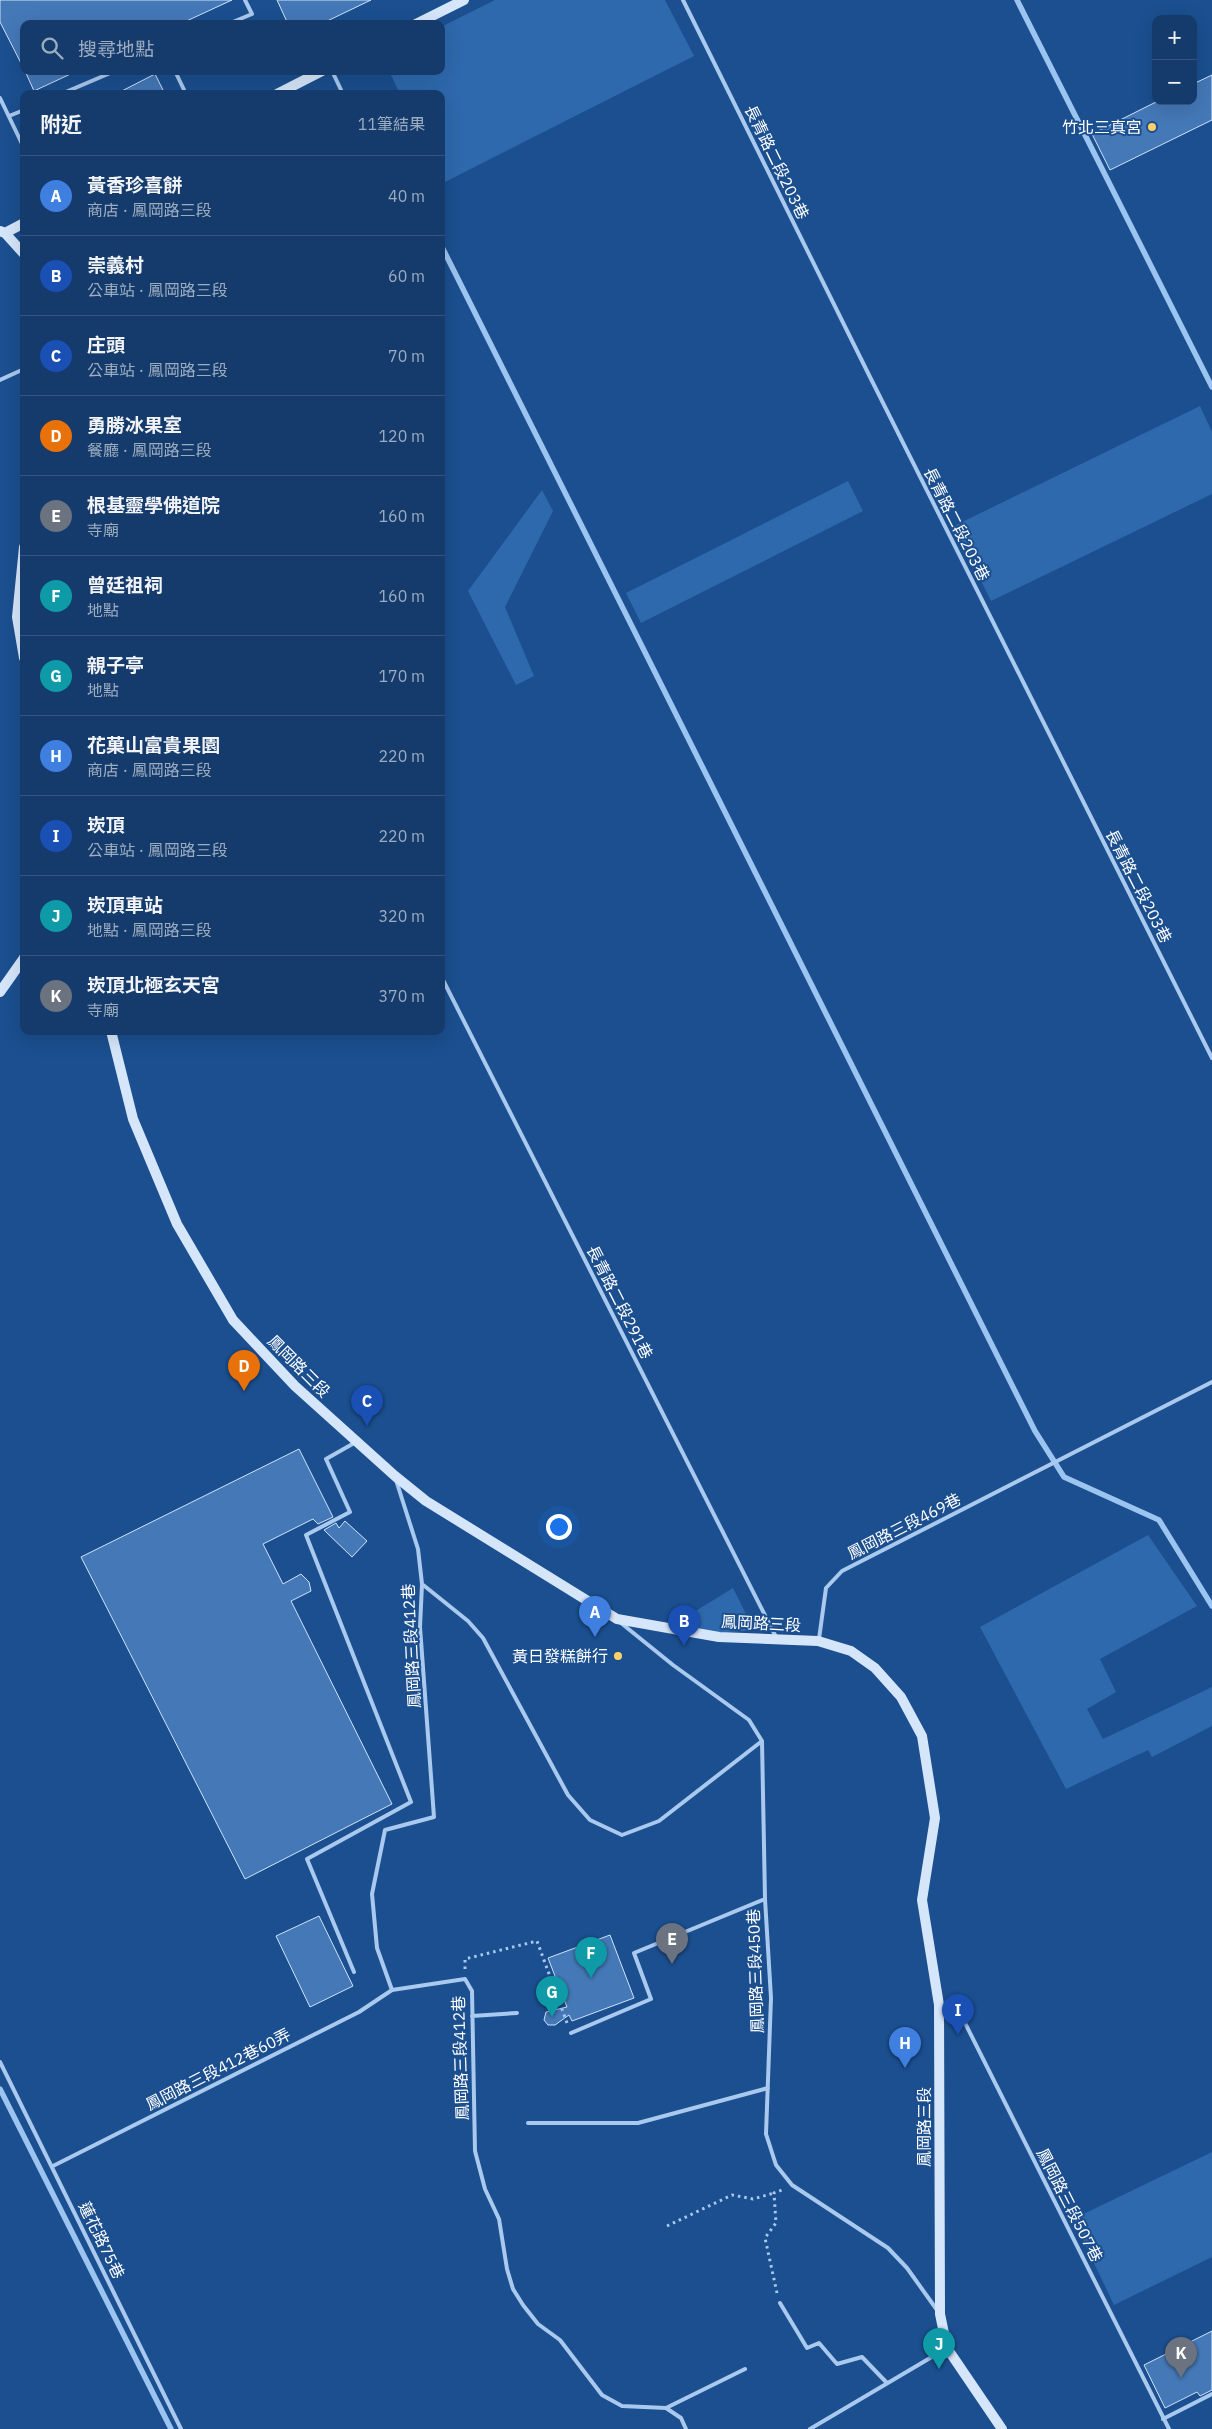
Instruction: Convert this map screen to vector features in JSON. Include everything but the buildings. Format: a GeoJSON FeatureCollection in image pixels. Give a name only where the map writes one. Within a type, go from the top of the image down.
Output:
{"type":"FeatureCollection","features":[{"type":"Feature","properties":{"kind":"street"},"geometry":{"type":"LineString","coordinates":[[424,20],[464,0]]}},
{"type":"Feature","properties":{"kind":"street"},"geometry":{"type":"LineString","coordinates":[[285,90],[314,75]]}},
{"type":"Feature","properties":{"kind":"street"},"geometry":{"type":"LineString","coordinates":[[20,225],[3,232],[20,250]]}},
{"type":"Feature","properties":{"kind":"street"},"geometry":{"type":"LineString","coordinates":[[20,587],[17,617],[20,635]]}},
{"type":"Feature","properties":{"kind":"street"},"geometry":{"type":"LineString","coordinates":[[0,992],[20,964]]}},
{"type":"Feature","properties":{"kind":"street","name":"鳳岡路三段"},"geometry":{"type":"LineString","coordinates":[[112,1035],[132,1119],[177,1224],[233,1320],[294,1386],[395,1476],[426,1502],[617,1619],[719,1637],[818,1641],[851,1651],[875,1668],[901,1697],[922,1736],[935,1818],[922,1900],[939,2005],[940,2314],[947,2348],[1002,2429]]}},
{"type":"Feature","properties":{"kind":"lane"},"geometry":{"type":"LineString","coordinates":[[238,20],[252,14],[245,0]]}},
{"type":"Feature","properties":{"kind":"lane","name":"長青路二段203巷"},"geometry":{"type":"LineString","coordinates":[[683,0],[1212,1058]]}},
{"type":"Feature","properties":{"kind":"lane"},"geometry":{"type":"LineString","coordinates":[[71,90],[106,75]]}},
{"type":"Feature","properties":{"kind":"lane"},"geometry":{"type":"LineString","coordinates":[[176,75],[184,90]]}},
{"type":"Feature","properties":{"kind":"lane"},"geometry":{"type":"LineString","coordinates":[[334,75],[341,90]]}},
{"type":"Feature","properties":{"kind":"lane"},"geometry":{"type":"LineString","coordinates":[[0,98],[20,139]]}},
{"type":"Feature","properties":{"kind":"lane"},"geometry":{"type":"LineString","coordinates":[[9,116],[20,112]]}},
{"type":"Feature","properties":{"kind":"lane"},"geometry":{"type":"LineString","coordinates":[[0,380],[20,371]]}},
{"type":"Feature","properties":{"kind":"lane","name":"長青路二段291巷"},"geometry":{"type":"LineString","coordinates":[[445,984],[777,1639]]}},
{"type":"Feature","properties":{"kind":"lane","name":"鳳岡路三段469巷"},"geometry":{"type":"LineString","coordinates":[[818,1641],[826,1588],[842,1571],[1212,1382]]}},
{"type":"Feature","properties":{"kind":"lane"},"geometry":{"type":"LineString","coordinates":[[354,1972],[307,1859],[411,1802],[306,1535],[350,1512],[326,1459],[356,1442]]}},
{"type":"Feature","properties":{"kind":"lane","name":"鳳岡路三段412巷"},"geometry":{"type":"LineString","coordinates":[[395,1476],[418,1549],[422,1584],[420,1627],[434,1817],[385,1830],[372,1894],[377,1948],[392,1990],[465,1979],[472,1991],[475,2151],[485,2189],[499,2219],[513,2289],[523,2305],[538,2324],[560,2340],[602,2394],[622,2406],[666,2408]]}},
{"type":"Feature","properties":{"kind":"lane"},"geometry":{"type":"LineString","coordinates":[[422,1584],[468,1621],[483,1638],[568,1795],[590,1820],[622,1835],[659,1821],[762,1741],[749,1720],[673,1665],[617,1619]]}},
{"type":"Feature","properties":{"kind":"lane","name":"鳳岡路三段450巷"},"geometry":{"type":"LineString","coordinates":[[762,1741],[764,1899],[771,1998],[766,2134],[776,2165],[792,2185],[888,2248],[907,2268],[940,2314]]}},
{"type":"Feature","properties":{"kind":"lane"},"geometry":{"type":"LineString","coordinates":[[571,2033],[651,1998],[634,1953],[764,1899]]}},
{"type":"Feature","properties":{"kind":"lane","name":"鳳岡路三段412巷60弄"},"geometry":{"type":"LineString","coordinates":[[52,2166],[359,2012],[392,1990]]}},
{"type":"Feature","properties":{"kind":"lane","name":"鳳岡路三段507巷"},"geometry":{"type":"LineString","coordinates":[[939,2005],[958,2009],[1169,2429]]}},
{"type":"Feature","properties":{"kind":"lane"},"geometry":{"type":"LineString","coordinates":[[472,2016],[517,2013]]}},
{"type":"Feature","properties":{"kind":"lane","name":"蓮花路75巷"},"geometry":{"type":"LineString","coordinates":[[0,2062],[181,2429]]}},
{"type":"Feature","properties":{"kind":"lane"},"geometry":{"type":"LineString","coordinates":[[528,2123],[638,2123],[768,2088]]}},
{"type":"Feature","properties":{"kind":"lane"},"geometry":{"type":"LineString","coordinates":[[780,2304],[806,2348],[820,2343],[837,2364],[862,2357],[888,2384]]}},
{"type":"Feature","properties":{"kind":"lane"},"geometry":{"type":"LineString","coordinates":[[810,2429],[947,2348]]}},
{"type":"Feature","properties":{"kind":"lane"},"geometry":{"type":"LineString","coordinates":[[686,2429],[680,2418],[666,2408],[745,2369]]}},
{"type":"Feature","properties":{"kind":"lane"},"geometry":{"type":"LineString","coordinates":[[1163,2419],[1212,2394]]}},
{"type":"Feature","properties":{"kind":"path"},"geometry":{"type":"LineString","coordinates":[[465,1979],[465,1959],[537,1941],[571,2033]]}},
{"type":"Feature","properties":{"kind":"path"},"geometry":{"type":"LineString","coordinates":[[667,2226],[732,2195],[753,2199],[792,2185]]}},
{"type":"Feature","properties":{"kind":"path"},"geometry":{"type":"LineString","coordinates":[[774,2193],[776,2223],[765,2238],[780,2304]]}},
{"type":"Feature","properties":{"kind":"shaded area"},"geometry":{"type":"Polygon","coordinates":[[[495,0],[665,0],[694,56],[445,182],[445,90],[398,90],[391,75],[445,75],[445,25],[495,0]]]}},
{"type":"Feature","properties":{"kind":"shaded area"},"geometry":{"type":"Polygon","coordinates":[[[1200,406],[1212,432],[1212,494],[991,601],[954,526],[1200,406]]]}},
{"type":"Feature","properties":{"kind":"shaded area"},"geometry":{"type":"Polygon","coordinates":[[[848,481],[863,511],[641,623],[626,593],[848,481]]]}},
{"type":"Feature","properties":{"kind":"shaded area"},"geometry":{"type":"Polygon","coordinates":[[[542,490],[553,511],[505,607],[534,676],[516,685],[468,591],[542,490]]]}},
{"type":"Feature","properties":{"kind":"shaded area"},"geometry":{"type":"Polygon","coordinates":[[[1148,1535],[1197,1606],[1100,1659],[1116,1692],[1087,1709],[1103,1739],[1212,1687],[1212,1726],[1152,1757],[1148,1750],[1066,1789],[980,1627],[1148,1535]]]}},
{"type":"Feature","properties":{"kind":"shaded area"},"geometry":{"type":"Polygon","coordinates":[[[733,1588],[754,1630],[715,1633],[676,1623],[733,1588]]]}},
{"type":"Feature","properties":{"kind":"shaded area"},"geometry":{"type":"Polygon","coordinates":[[[1212,2152],[1212,2257],[1114,2305],[1073,2219],[1212,2152]]]}},
{"type":"Feature","properties":{"kind":"waterway"},"geometry":{"type":"LineString","coordinates":[[1017,0],[1212,387]]}},
{"type":"Feature","properties":{"kind":"waterway"},"geometry":{"type":"LineString","coordinates":[[445,253],[1035,1431],[1064,1477],[1159,1520],[1212,1606]]}},
{"type":"Feature","properties":{"kind":"waterway"},"geometry":{"type":"LineString","coordinates":[[0,2089],[171,2429]]}},
{"type":"Feature","properties":{"kind":"place","name":"竹北三真宮"},"geometry":{"type":"Point","coordinates":[1152,127]}},
{"type":"Feature","properties":{"kind":"place","name":"勇勝冰果室"},"geometry":{"type":"Point","coordinates":[244,1391]}},
{"type":"Feature","properties":{"kind":"place","name":"庄頭"},"geometry":{"type":"Point","coordinates":[367,1426]}},
{"type":"Feature","properties":{"kind":"place","name":"黃香珍喜餅"},"geometry":{"type":"Point","coordinates":[595,1637]}},
{"type":"Feature","properties":{"kind":"place","name":"崇義村"},"geometry":{"type":"Point","coordinates":[684,1646]}},
{"type":"Feature","properties":{"kind":"place","name":"黃日發糕餅行"},"geometry":{"type":"Point","coordinates":[618,1656]}},
{"type":"Feature","properties":{"kind":"place","name":"根基靈學佛道院"},"geometry":{"type":"Point","coordinates":[672,1964]}},
{"type":"Feature","properties":{"kind":"place","name":"曾廷祖祠"},"geometry":{"type":"Point","coordinates":[591,1978]}},
{"type":"Feature","properties":{"kind":"place","name":"親子亭"},"geometry":{"type":"Point","coordinates":[552,2017]}},
{"type":"Feature","properties":{"kind":"place","name":"崁頂"},"geometry":{"type":"Point","coordinates":[958,2035]}},
{"type":"Feature","properties":{"kind":"place","name":"花菓山富貴果園"},"geometry":{"type":"Point","coordinates":[905,2068]}},
{"type":"Feature","properties":{"kind":"place","name":"崁頂車站"},"geometry":{"type":"Point","coordinates":[939,2369]}},
{"type":"Feature","properties":{"kind":"place","name":"崁頂北極玄天宮"},"geometry":{"type":"Point","coordinates":[1181,2378]}}]}
